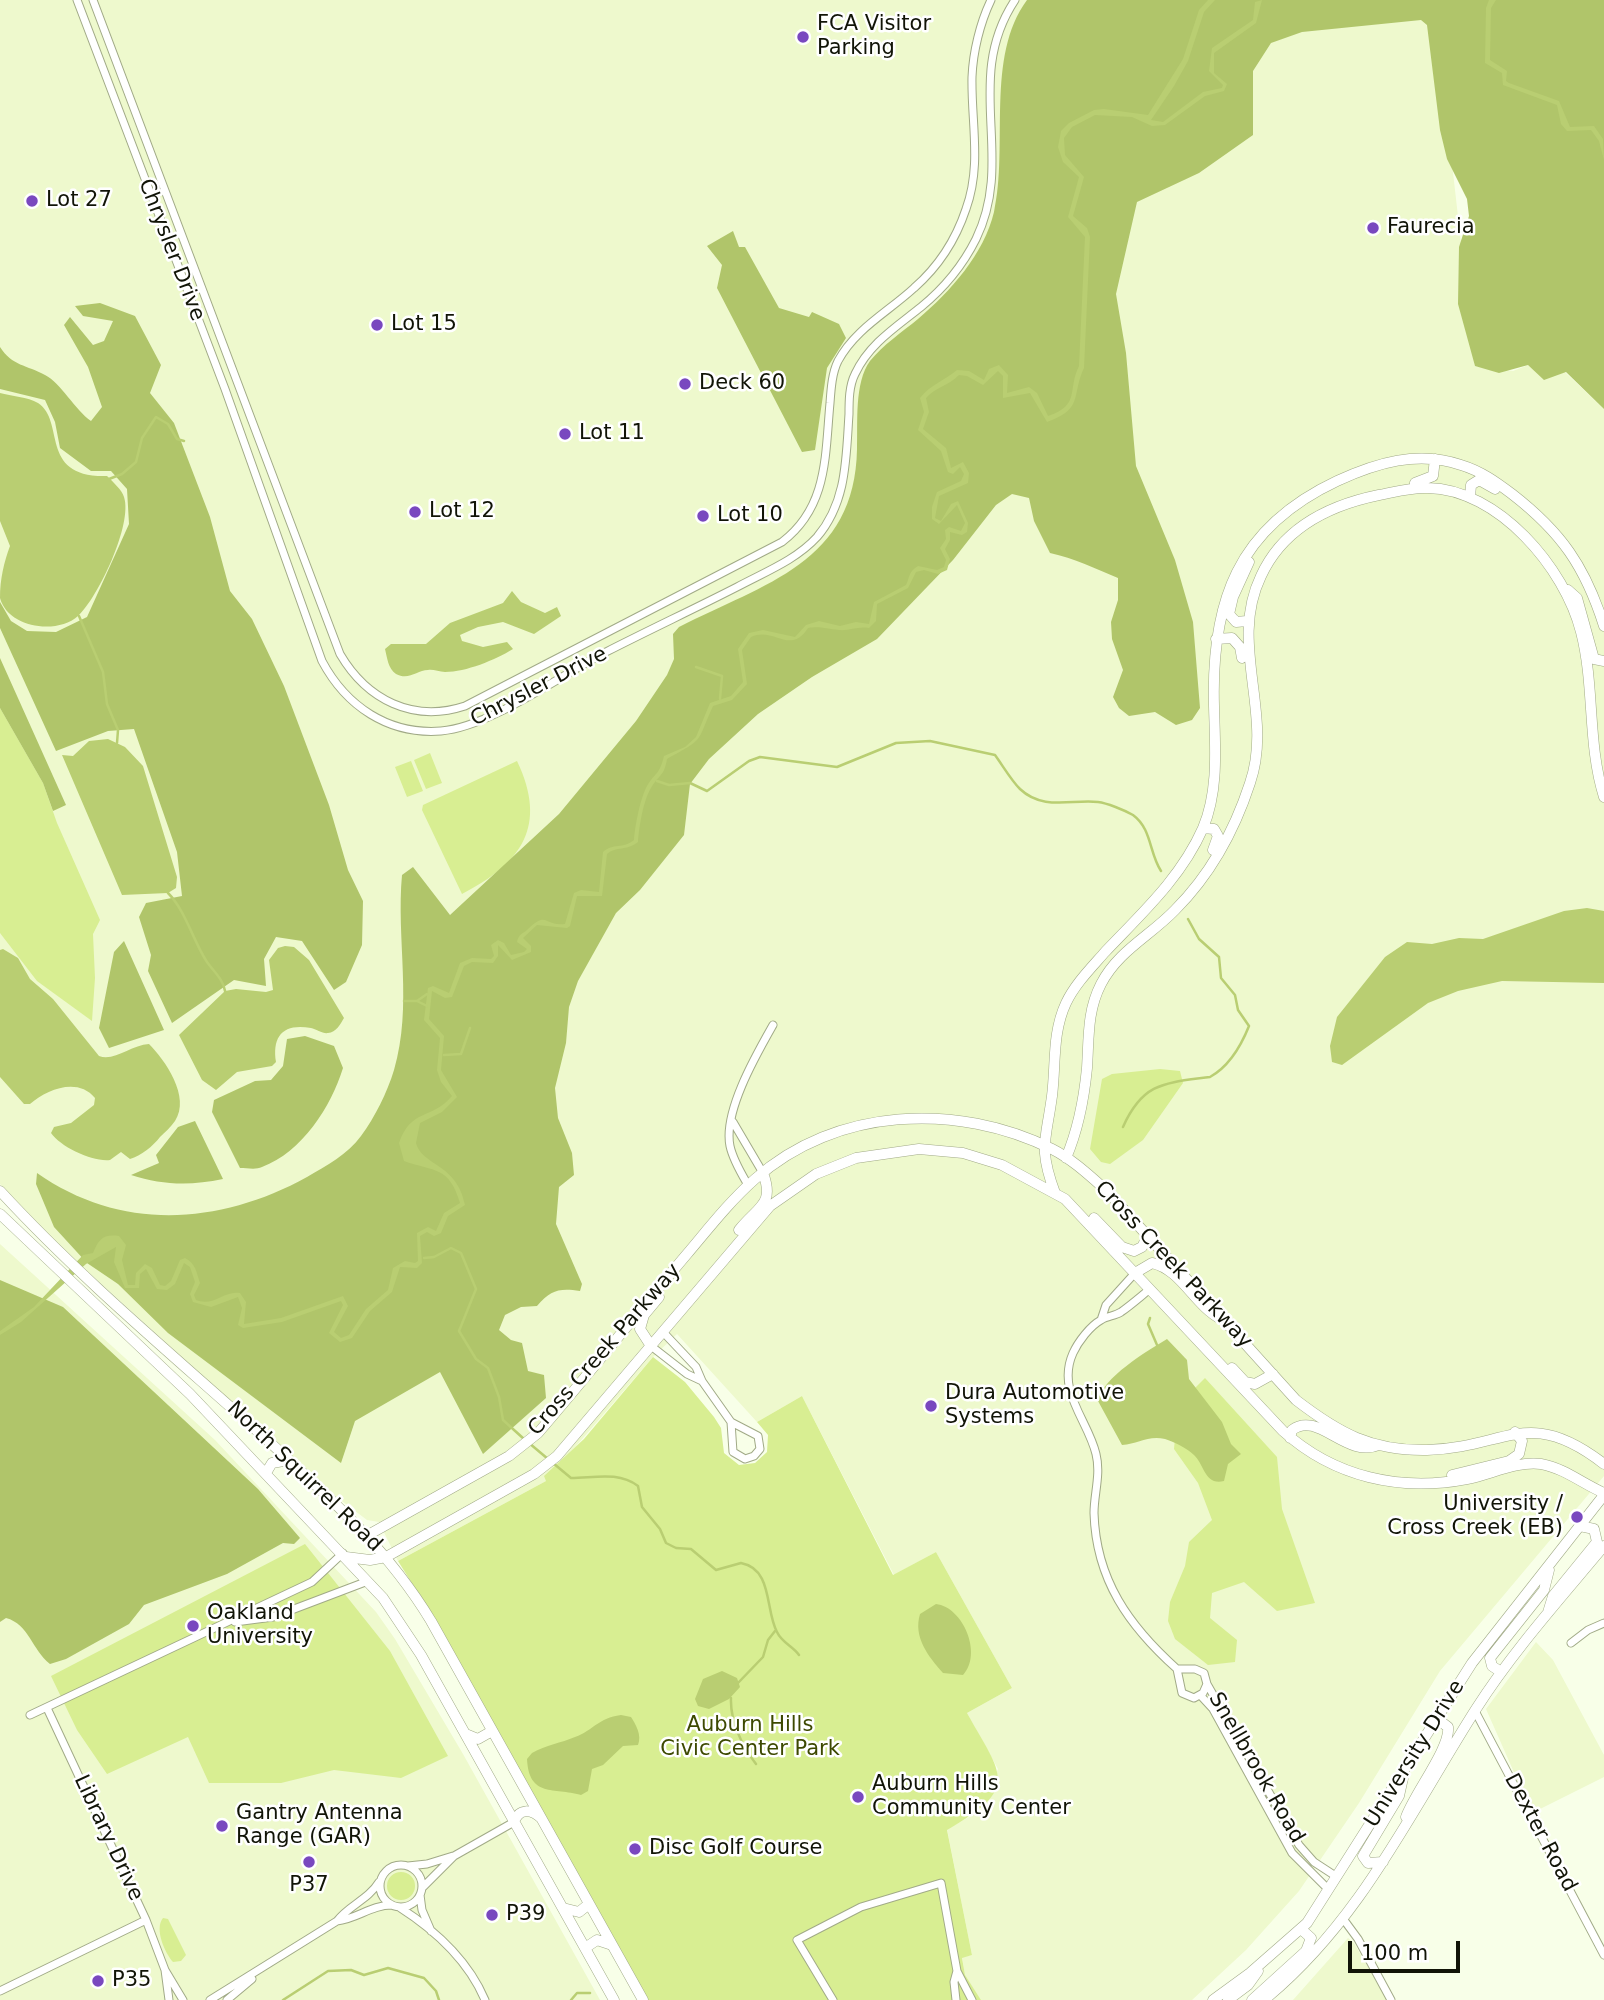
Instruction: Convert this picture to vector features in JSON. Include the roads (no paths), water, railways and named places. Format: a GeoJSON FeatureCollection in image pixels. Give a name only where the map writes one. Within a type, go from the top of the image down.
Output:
{"type":"FeatureCollection","features":[{"type":"Feature","properties":{"kind":"street","name":"Chrysler Drive"},"geometry":{"type":"LineString","coordinates":[[77,0],[252,462],[268,516],[322,661],[337,686],[364,712],[393,725],[426,731],[459,728],[491,715],[602,654],[780,565],[816,538],[833,513],[843,484],[853,377],[872,348],[946,282],[967,255],[982,224],[994,179],[988,79],[990,57],[996,36],[1015,0]]}},
{"type":"Feature","properties":{"kind":"street","name":"Chrysler Drive"},"geometry":{"type":"LineString","coordinates":[[93,0],[340,654],[370,693],[396,706],[424,712],[465,706],[782,542],[806,520],[815,505],[824,475],[837,364],[866,327],[915,287],[935,265],[951,243],[966,210],[974,183],[976,155],[972,75],[976,45],[991,0]]}},
{"type":"Feature","properties":{"kind":"street"},"geometry":{"type":"LineString","coordinates":[[1055,1193],[1042,1145],[1053,1093],[1057,1030],[1072,992],[1174,878],[1203,828],[1215,778],[1213,670],[1221,609],[1230,584],[1252,548],[1276,520],[1324,487],[1374,465],[1408,458],[1457,463],[1484,474],[1543,519],[1559,535],[1582,570],[1604,626]]}},
{"type":"Feature","properties":{"kind":"street"},"geometry":{"type":"LineString","coordinates":[[1066,1158],[1076,1131],[1083,1097],[1088,1023],[1096,995],[1117,960],[1176,910],[1207,871],[1238,814],[1253,773],[1259,733],[1247,646],[1247,621],[1261,576],[1275,552],[1304,524],[1359,493],[1430,479],[1435,473],[1435,459]]}},
{"type":"Feature","properties":{"kind":"street"},"geometry":{"type":"LineString","coordinates":[[1470,497],[1471,485],[1479,480],[1530,516],[1543,519]]}},
{"type":"Feature","properties":{"kind":"street"},"geometry":{"type":"LineString","coordinates":[[1345,503],[1430,487],[1470,497],[1492,509],[1531,543],[1563,585],[1577,598],[1594,659],[1604,661]]}},
{"type":"Feature","properties":{"kind":"street"},"geometry":{"type":"LineString","coordinates":[[1247,621],[1236,622],[1231,619],[1229,608],[1251,559],[1252,548]]}},
{"type":"Feature","properties":{"kind":"street"},"geometry":{"type":"LineString","coordinates":[[1563,585],[1581,632],[1604,797]]}},
{"type":"Feature","properties":{"kind":"street"},"geometry":{"type":"LineString","coordinates":[[1216,639],[1232,638],[1240,648],[1249,706],[1259,733]]}},
{"type":"Feature","properties":{"kind":"street"},"geometry":{"type":"LineString","coordinates":[[1176,910],[1217,842],[1218,836],[1214,829],[1203,828]]}},
{"type":"Feature","properties":{"kind":"street"},"geometry":{"type":"LineString","coordinates":[[748,1185],[730,1147],[728,1132],[748,1069],[773,1025]]}},
{"type":"Feature","properties":{"kind":"street","name":"Cross Creek Parkway"},"geometry":{"type":"LineString","coordinates":[[368,1535],[509,1455],[538,1433],[676,1267],[748,1185],[763,1173],[794,1151],[828,1136],[862,1125],[904,1118],[940,1116],[993,1126],[1042,1145],[1066,1158],[1107,1191],[1297,1400],[1333,1428],[1362,1441],[1430,1450],[1515,1432],[1539,1432],[1562,1437],[1604,1464]]}},
{"type":"Feature","properties":{"kind":"street"},"geometry":{"type":"LineString","coordinates":[[721,1261],[733,1238],[768,1200],[770,1190],[733,1122]]}},
{"type":"Feature","properties":{"kind":"street","name":"Cross Creek Parkway"},"geometry":{"type":"LineString","coordinates":[[386,1557],[534,1474],[580,1432],[721,1261],[770,1206],[793,1188],[816,1174],[856,1158],[919,1149],[963,1153],[1002,1165],[1055,1193],[1074,1207],[1290,1438],[1328,1465],[1354,1474],[1421,1485],[1516,1465],[1539,1464],[1557,1469],[1604,1494]]}},
{"type":"Feature","properties":{"kind":"street","name":"North Squirrel Road"},"geometry":{"type":"LineString","coordinates":[[0,1191],[59,1251],[289,1460],[368,1535],[386,1557],[424,1609],[643,2000]]}},
{"type":"Feature","properties":{"kind":"street"},"geometry":{"type":"LineString","coordinates":[[1074,1207],[1085,1208],[1122,1247],[1134,1251],[1142,1247],[1148,1236]]}},
{"type":"Feature","properties":{"kind":"street","name":"North Squirrel Road"},"geometry":{"type":"LineString","coordinates":[[0,1214],[190,1394],[369,1581],[406,1629],[614,2000]]}},
{"type":"Feature","properties":{"kind":"street"},"geometry":{"type":"LineString","coordinates":[[1201,1696],[1207,1684],[1204,1673],[1177,1669],[1143,1637],[1126,1616],[1101,1560],[1094,1511],[1096,1453],[1072,1401],[1069,1374],[1073,1353],[1101,1320],[1107,1305],[1135,1273],[1152,1263],[1165,1266],[1206,1312],[1225,1321]]}},
{"type":"Feature","properties":{"kind":"street"},"geometry":{"type":"LineString","coordinates":[[676,1267],[674,1278],[644,1315],[640,1329],[651,1346],[687,1374],[702,1381]]}},
{"type":"Feature","properties":{"kind":"street"},"geometry":{"type":"LineString","coordinates":[[1101,1320],[1118,1314],[1150,1289]]}},
{"type":"Feature","properties":{"kind":"street"},"geometry":{"type":"LineString","coordinates":[[663,1332],[696,1367],[702,1381],[732,1422],[758,1436],[760,1449],[754,1456],[745,1458],[733,1452],[732,1422]]}},
{"type":"Feature","properties":{"kind":"street"},"geometry":{"type":"LineString","coordinates":[[1194,1338],[1211,1345],[1245,1382],[1255,1384],[1273,1374]]}},
{"type":"Feature","properties":{"kind":"street"},"geometry":{"type":"LineString","coordinates":[[1290,1438],[1292,1430],[1300,1424],[1310,1424],[1347,1444],[1367,1450],[1380,1445]]}},
{"type":"Feature","properties":{"kind":"street"},"geometry":{"type":"LineString","coordinates":[[1444,1482],[1450,1476],[1509,1461],[1519,1454],[1522,1441],[1515,1432]]}},
{"type":"Feature","properties":{"kind":"street"},"geometry":{"type":"LineString","coordinates":[[266,1473],[272,1463],[289,1460]]}},
{"type":"Feature","properties":{"kind":"street","name":"University Drive"},"geometry":{"type":"LineString","coordinates":[[1213,2000],[1301,1929],[1337,1877],[1472,1663],[1604,1494]]}},
{"type":"Feature","properties":{"kind":"street"},"geometry":{"type":"LineString","coordinates":[[1546,1616],[1552,1596],[1597,1542],[1594,1529],[1580,1526]]}},
{"type":"Feature","properties":{"kind":"street","name":"University Drive"},"geometry":{"type":"LineString","coordinates":[[1264,2000],[1308,1961],[1344,1920],[1501,1672],[1604,1546]]}},
{"type":"Feature","properties":{"kind":"street"},"geometry":{"type":"LineString","coordinates":[[30,1715],[312,1581],[344,1555],[370,1560],[386,1557]]}},
{"type":"Feature","properties":{"kind":"street"},"geometry":{"type":"LineString","coordinates":[[1501,1672],[1492,1666],[1490,1658],[1544,1590],[1549,1566]]}},
{"type":"Feature","properties":{"kind":"street"},"geometry":{"type":"LineString","coordinates":[[227,1623],[273,1616],[369,1581]]}},
{"type":"Feature","properties":{"kind":"street"},"geometry":{"type":"LineString","coordinates":[[1571,1643],[1588,1630],[1604,1623]]}},
{"type":"Feature","properties":{"kind":"street","name":"Snellbrook Road"},"geometry":{"type":"LineString","coordinates":[[1177,1669],[1182,1693],[1190,1698],[1201,1696],[1213,1709],[1292,1853],[1328,1889]]}},
{"type":"Feature","properties":{"kind":"street","name":"Snellbrook Road"},"geometry":{"type":"LineString","coordinates":[[1207,1684],[1299,1845],[1314,1862],[1337,1877]]}},
{"type":"Feature","properties":{"kind":"street","name":"Library Drive"},"geometry":{"type":"LineString","coordinates":[[47,1708],[146,1920],[165,1970],[183,2000]]}},
{"type":"Feature","properties":{"kind":"street","name":"Dexter Road"},"geometry":{"type":"LineString","coordinates":[[1475,1711],[1604,1955]]}},
{"type":"Feature","properties":{"kind":"street"},"geometry":{"type":"LineString","coordinates":[[1400,1834],[1412,1798],[1448,1739],[1448,1727],[1436,1718]]}},
{"type":"Feature","properties":{"kind":"street"},"geometry":{"type":"LineString","coordinates":[[465,1734],[478,1739],[492,1731]]}},
{"type":"Feature","properties":{"kind":"street"},"geometry":{"type":"LineString","coordinates":[[1383,1862],[1368,1863],[1363,1856],[1399,1796],[1406,1768]]}},
{"type":"Feature","properties":{"kind":"street"},"geometry":{"type":"LineString","coordinates":[[210,2000],[337,1921],[343,1912],[369,1897],[392,1867],[428,1864],[454,1856],[514,1822],[517,1815],[524,1811],[533,1812],[542,1818]]}},
{"type":"Feature","properties":{"kind":"street"},"geometry":{"type":"LineString","coordinates":[[337,1921],[347,1920],[377,1905],[412,1904],[421,1890],[454,1856]]}},
{"type":"Feature","properties":{"kind":"street"},"geometry":{"type":"LineString","coordinates":[[407,1866],[418,1874],[422,1910],[431,1931]]}},
{"type":"Feature","properties":{"kind":"street"},"geometry":{"type":"LineString","coordinates":[[380,1881],[382,1896],[431,1931],[465,1964],[485,2000]]}},
{"type":"Feature","properties":{"kind":"street"},"geometry":{"type":"LineString","coordinates":[[832,2000],[797,1940],[862,1907],[942,1883],[957,1971],[972,2000]]}},
{"type":"Feature","properties":{"kind":"street"},"geometry":{"type":"LineString","coordinates":[[562,1908],[579,1912],[589,1904]]}},
{"type":"Feature","properties":{"kind":"street"},"geometry":{"type":"LineString","coordinates":[[0,1991],[146,1920]]}},
{"type":"Feature","properties":{"kind":"street"},"geometry":{"type":"LineString","coordinates":[[1344,1920],[1359,1939],[1391,2000]]}},
{"type":"Feature","properties":{"kind":"street"},"geometry":{"type":"LineString","coordinates":[[1252,2000],[1306,1951],[1311,1938],[1301,1929]]}},
{"type":"Feature","properties":{"kind":"street"},"geometry":{"type":"LineString","coordinates":[[585,1948],[597,1940],[613,1946]]}},
{"type":"Feature","properties":{"kind":"street"},"geometry":{"type":"LineString","coordinates":[[1228,2000],[1248,1985],[1267,1959]]}},
{"type":"Feature","properties":{"kind":"street","name":"Library Drive"},"geometry":{"type":"LineString","coordinates":[[165,1970],[169,2000]]}},
{"type":"Feature","properties":{"kind":"street"},"geometry":{"type":"LineString","coordinates":[[956,2000],[954,1982],[957,1971]]}},
{"type":"Feature","properties":{"kind":"street"},"geometry":{"type":"LineString","coordinates":[[227,2000],[257,1973]]}},
{"type":"Feature","properties":{"kind":"waterway"},"geometry":{"type":"LineString","coordinates":[[109,479],[122,474],[136,462],[142,438],[156,417],[168,424],[177,439],[184,441]]}},
{"type":"Feature","properties":{"kind":"waterway"},"geometry":{"type":"LineString","coordinates":[[79,616],[103,672],[107,704],[118,730],[117,743]]}},
{"type":"Feature","properties":{"kind":"waterway"},"geometry":{"type":"LineString","coordinates":[[696,667],[722,676],[720,699]]}},
{"type":"Feature","properties":{"kind":"waterway"},"geometry":{"type":"LineString","coordinates":[[657,781],[669,785],[690,783],[707,791],[749,761],[760,757],[837,767],[896,743],[930,741],[995,755],[1020,789],[1038,800],[1058,803],[1098,802],[1133,815],[1144,827],[1161,871]]}},
{"type":"Feature","properties":{"kind":"waterway"},"geometry":{"type":"LineString","coordinates":[[168,893],[180,908],[202,954],[225,991]]}},
{"type":"Feature","properties":{"kind":"waterway"},"geometry":{"type":"LineString","coordinates":[[1123,1127],[1139,1101],[1157,1087],[1210,1077],[1217,1073],[1233,1055],[1249,1026],[1238,1010],[1235,995],[1221,978],[1219,957],[1199,939],[1188,919]]}},
{"type":"Feature","properties":{"kind":"waterway"},"geometry":{"type":"LineString","coordinates":[[417,1001],[427,994]]}},
{"type":"Feature","properties":{"kind":"waterway"},"geometry":{"type":"LineString","coordinates":[[404,1001],[417,1001],[427,1006]]}},
{"type":"Feature","properties":{"kind":"waterway"},"geometry":{"type":"LineString","coordinates":[[444,1055],[461,1054],[470,1028]]}},
{"type":"Feature","properties":{"kind":"waterway"},"geometry":{"type":"LineString","coordinates":[[424,1258],[434,1257],[451,1248],[461,1253],[476,1289],[459,1331],[476,1359],[488,1368],[499,1397],[503,1420],[524,1439]]}},
{"type":"Feature","properties":{"kind":"waterway"},"geometry":{"type":"LineString","coordinates":[[1150,1318],[1148,1324],[1157,1345]]}},
{"type":"Feature","properties":{"kind":"waterway"},"geometry":{"type":"LineString","coordinates":[[529,1443],[548,1459]]}},
{"type":"Feature","properties":{"kind":"waterway"},"geometry":{"type":"LineString","coordinates":[[553,1463],[571,1478],[606,1476],[630,1481],[638,1486],[642,1507],[660,1529],[666,1543],[676,1548],[691,1549],[716,1570],[741,1563],[751,1567],[763,1582],[777,1632],[799,1655]]}},
{"type":"Feature","properties":{"kind":"waterway"},"geometry":{"type":"LineString","coordinates":[[737,1684],[763,1657],[768,1640],[775,1631]]}},
{"type":"Feature","properties":{"kind":"waterway"},"geometry":{"type":"LineString","coordinates":[[731,1698],[738,1733],[756,1764]]}},
{"type":"Feature","properties":{"kind":"waterway"},"geometry":{"type":"LineString","coordinates":[[283,2000],[328,1971],[351,1970],[364,1975],[388,1968],[424,1978],[436,1991],[439,2000]]}},
{"type":"Feature","properties":{"kind":"waterway"},"geometry":{"type":"LineString","coordinates":[[571,2000],[577,1993],[590,1993]]}},
{"type":"Feature","properties":{"kind":"place","name":"FCA Visitor Parking"},"geometry":{"type":"Point","coordinates":[803,37]}},
{"type":"Feature","properties":{"kind":"place","name":"Lot 27"},"geometry":{"type":"Point","coordinates":[32,201]}},
{"type":"Feature","properties":{"kind":"place","name":"Faurecia"},"geometry":{"type":"Point","coordinates":[1373,228]}},
{"type":"Feature","properties":{"kind":"place","name":"Lot 15"},"geometry":{"type":"Point","coordinates":[377,325]}},
{"type":"Feature","properties":{"kind":"place","name":"Deck 60"},"geometry":{"type":"Point","coordinates":[685,384]}},
{"type":"Feature","properties":{"kind":"place","name":"Lot 11"},"geometry":{"type":"Point","coordinates":[565,434]}},
{"type":"Feature","properties":{"kind":"place","name":"Lot 12"},"geometry":{"type":"Point","coordinates":[415,512]}},
{"type":"Feature","properties":{"kind":"place","name":"Lot 10"},"geometry":{"type":"Point","coordinates":[703,516]}},
{"type":"Feature","properties":{"kind":"place","name":"Dura Automotive Systems"},"geometry":{"type":"Point","coordinates":[931,1406]}},
{"type":"Feature","properties":{"kind":"place","name":"University / Cross Creek (EB)"},"geometry":{"type":"Point","coordinates":[1577,1517]}},
{"type":"Feature","properties":{"kind":"place","name":"Oakland University"},"geometry":{"type":"Point","coordinates":[193,1626]}},
{"type":"Feature","properties":{"kind":"place","name":"Auburn Hills Community Center"},"geometry":{"type":"Point","coordinates":[858,1797]}},
{"type":"Feature","properties":{"kind":"place","name":"Gantry Antenna Range (GAR)"},"geometry":{"type":"Point","coordinates":[222,1826]}},
{"type":"Feature","properties":{"kind":"place","name":"Disc Golf Course"},"geometry":{"type":"Point","coordinates":[635,1849]}},
{"type":"Feature","properties":{"kind":"place","name":"P37"},"geometry":{"type":"Point","coordinates":[309,1862]}},
{"type":"Feature","properties":{"kind":"place","name":"P39"},"geometry":{"type":"Point","coordinates":[492,1915]}},
{"type":"Feature","properties":{"kind":"place","name":"P35"},"geometry":{"type":"Point","coordinates":[98,1981]}},
{"type":"Feature","properties":{"kind":"park label","name":"Auburn Hills Civic Center Park"},"geometry":{"type":"Point","coordinates":[750,1738]}}]}
